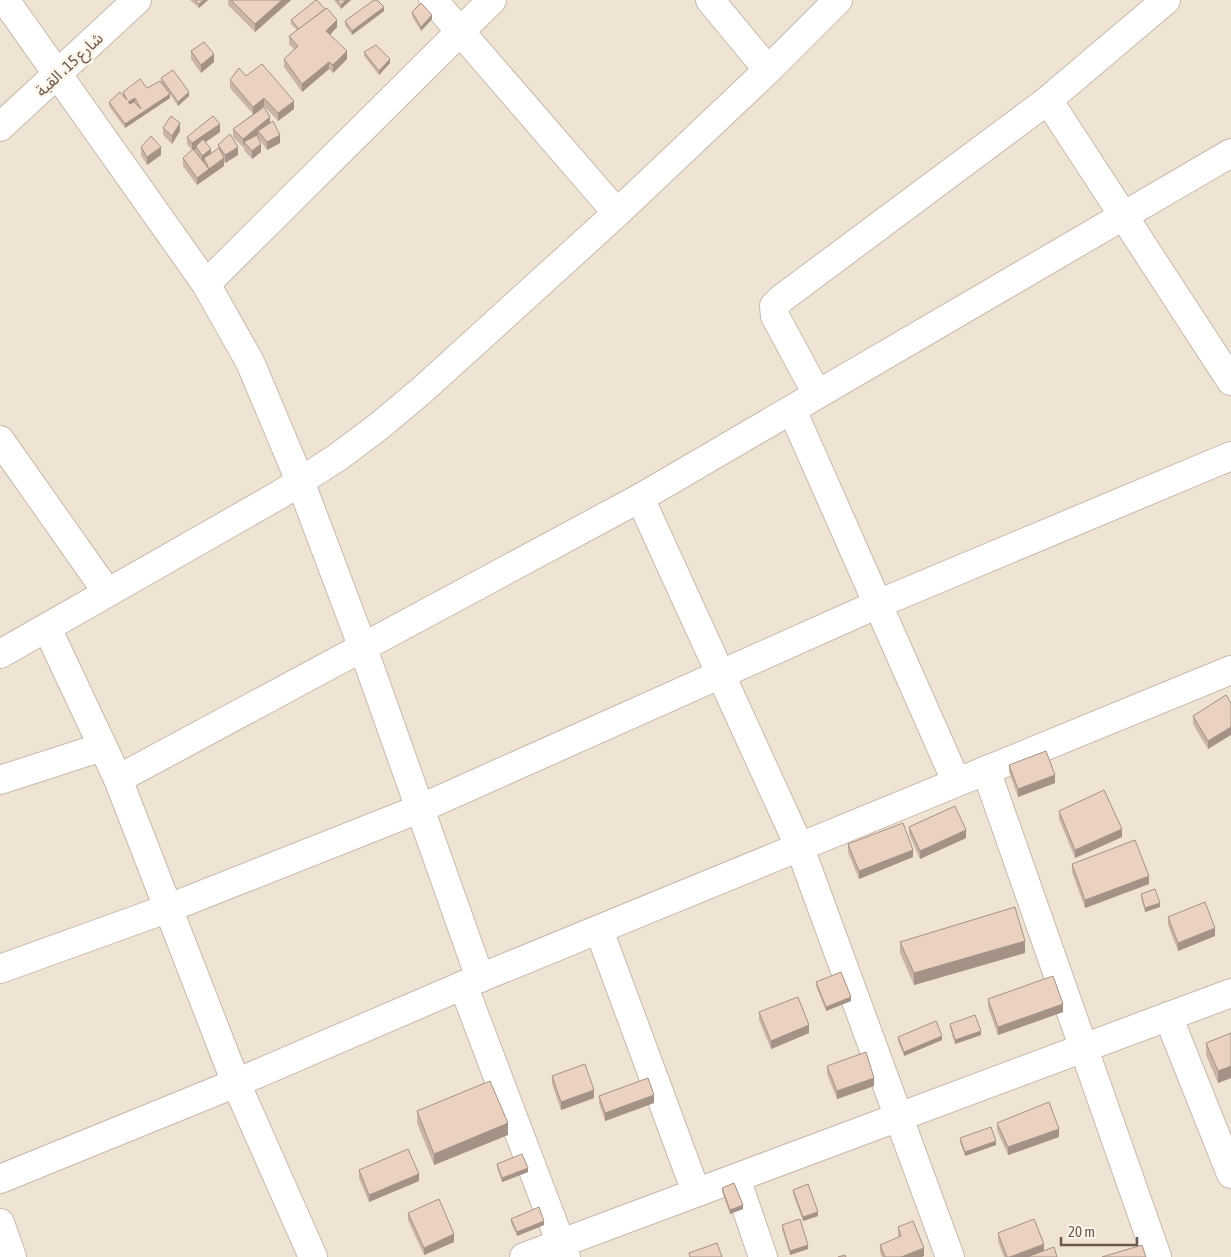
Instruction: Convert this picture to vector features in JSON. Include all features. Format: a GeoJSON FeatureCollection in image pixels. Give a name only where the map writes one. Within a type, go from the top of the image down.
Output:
{"type":"FeatureCollection","features":[{"type":"Feature","properties":{"kind":"street"},"geometry":{"type":"LineString","coordinates":[[5,0],[206,284],[250,362],[300,481],[363,648],[419,809],[472,981],[563,1250]]}},
{"type":"Feature","properties":{"kind":"street","name":"شارع 15، القبة"},"geometry":{"type":"LineString","coordinates":[[0,127],[137,0]]}},
{"type":"Feature","properties":{"kind":"street"},"geometry":{"type":"LineString","coordinates":[[433,0],[617,213]]}},
{"type":"Feature","properties":{"kind":"street"},"geometry":{"type":"LineString","coordinates":[[206,284],[492,0]]}},
{"type":"Feature","properties":{"kind":"street"},"geometry":{"type":"LineString","coordinates":[[710,0],[768,70]]}},
{"type":"Feature","properties":{"kind":"street"},"geometry":{"type":"LineString","coordinates":[[0,654],[300,481],[338,457],[420,392],[617,213],[768,70],[838,0]]}},
{"type":"Feature","properties":{"kind":"street"},"geometry":{"type":"LineString","coordinates":[[817,394],[775,316],[774,306],[1048,100],[1166,0]]}},
{"type":"Feature","properties":{"kind":"street"},"geometry":{"type":"LineString","coordinates":[[1048,100],[1231,381]]}},
{"type":"Feature","properties":{"kind":"street"},"geometry":{"type":"LineString","coordinates":[[118,779],[640,498],[1124,214],[1231,154]]}},
{"type":"Feature","properties":{"kind":"street"},"geometry":{"type":"LineString","coordinates":[[792,410],[956,781]]}},
{"type":"Feature","properties":{"kind":"street"},"geometry":{"type":"LineString","coordinates":[[0,440],[107,592]]}},
{"type":"Feature","properties":{"kind":"street"},"geometry":{"type":"LineString","coordinates":[[0,969],[168,908],[419,809],[878,604],[1231,456]]}},
{"type":"Feature","properties":{"kind":"street"},"geometry":{"type":"LineString","coordinates":[[640,498],[800,848],[950,1257]]}},
{"type":"Feature","properties":{"kind":"street"},"geometry":{"type":"LineString","coordinates":[[46,628],[118,779],[236,1083],[313,1257]]}},
{"type":"Feature","properties":{"kind":"street"},"geometry":{"type":"LineString","coordinates":[[0,1178],[236,1083],[472,981],[800,848],[956,781],[1231,670]]}},
{"type":"Feature","properties":{"kind":"street"},"geometry":{"type":"LineString","coordinates":[[0,780],[102,747]]}},
{"type":"Feature","properties":{"kind":"street"},"geometry":{"type":"LineString","coordinates":[[986,770],[1082,1049],[1157,1257]]}},
{"type":"Feature","properties":{"kind":"street"},"geometry":{"type":"LineString","coordinates":[[599,930],[696,1192]]}},
{"type":"Feature","properties":{"kind":"street"},"geometry":{"type":"LineString","coordinates":[[524,1257],[563,1250],[696,1192],[1231,993]]}},
{"type":"Feature","properties":{"kind":"street"},"geometry":{"type":"LineString","coordinates":[[1168,1016],[1231,1174]]}},
{"type":"Feature","properties":{"kind":"street"},"geometry":{"type":"LineString","coordinates":[[736,1178],[763,1257]]}},
{"type":"Feature","properties":{"kind":"street"},"geometry":{"type":"LineString","coordinates":[[0,1223],[12,1257]]}},
{"type":"Feature","properties":{"kind":"shaded area"},"geometry":{"type":"Polygon","coordinates":[[[0,0],[1231,0],[1231,1257],[0,1257],[0,0]]]}},
{"type":"Feature","properties":{"kind":"building"},"geometry":{"type":"Polygon","coordinates":[[[195,0],[204,0],[199,4],[195,0]]]}},
{"type":"Feature","properties":{"kind":"building"},"geometry":{"type":"Polygon","coordinates":[[[231,0],[282,0],[255,24],[231,0]]]}},
{"type":"Feature","properties":{"kind":"building"},"geometry":{"type":"Polygon","coordinates":[[[316,0],[325,9],[299,29],[291,20],[316,0]]]}},
{"type":"Feature","properties":{"kind":"building"},"geometry":{"type":"Polygon","coordinates":[[[337,0],[346,0],[341,5],[337,0]]]}},
{"type":"Feature","properties":{"kind":"building"},"geometry":{"type":"Polygon","coordinates":[[[374,0],[377,0],[384,7],[352,31],[345,21],[374,0]]]}},
{"type":"Feature","properties":{"kind":"building"},"geometry":{"type":"Polygon","coordinates":[[[421,3],[432,15],[421,27],[412,12],[421,3]]]}},
{"type":"Feature","properties":{"kind":"building"},"geometry":{"type":"Polygon","coordinates":[[[327,8],[337,20],[326,31],[347,51],[333,65],[329,62],[302,84],[284,59],[298,46],[289,36],[327,8]]]}},
{"type":"Feature","properties":{"kind":"building"},"geometry":{"type":"Polygon","coordinates":[[[204,42],[214,54],[201,65],[191,51],[204,42]]]}},
{"type":"Feature","properties":{"kind":"building"},"geometry":{"type":"Polygon","coordinates":[[[376,45],[390,59],[379,71],[364,52],[376,45]]]}},
{"type":"Feature","properties":{"kind":"building"},"geometry":{"type":"Polygon","coordinates":[[[262,64],[294,101],[278,113],[264,98],[253,107],[230,80],[239,68],[246,76],[262,64]]]}},
{"type":"Feature","properties":{"kind":"building"},"geometry":{"type":"Polygon","coordinates":[[[173,70],[189,92],[178,102],[161,78],[173,70]]]}},
{"type":"Feature","properties":{"kind":"building"},"geometry":{"type":"Polygon","coordinates":[[[140,79],[147,88],[160,81],[170,94],[125,124],[109,102],[120,92],[127,100],[123,92],[140,79]],[[135,98],[128,102],[130,104],[134,102],[141,109],[135,98]]]}},
{"type":"Feature","properties":{"kind":"building"},"geometry":{"type":"Polygon","coordinates":[[[264,107],[270,117],[243,139],[233,129],[264,107]]]}},
{"type":"Feature","properties":{"kind":"building"},"geometry":{"type":"Polygon","coordinates":[[[171,116],[180,123],[172,136],[163,128],[171,116]]]}},
{"type":"Feature","properties":{"kind":"building"},"geometry":{"type":"Polygon","coordinates":[[[213,116],[220,124],[192,143],[187,137],[213,116]]]}},
{"type":"Feature","properties":{"kind":"building"},"geometry":{"type":"Polygon","coordinates":[[[273,121],[280,135],[267,142],[258,131],[273,121]]]}},
{"type":"Feature","properties":{"kind":"building"},"geometry":{"type":"Polygon","coordinates":[[[230,134],[238,147],[225,155],[218,145],[230,134]]]}},
{"type":"Feature","properties":{"kind":"building"},"geometry":{"type":"Polygon","coordinates":[[[257,135],[261,144],[252,151],[244,142],[257,135]]]}},
{"type":"Feature","properties":{"kind":"building"},"geometry":{"type":"Polygon","coordinates":[[[151,136],[161,147],[147,157],[141,147],[151,136]]]}},
{"type":"Feature","properties":{"kind":"building"},"geometry":{"type":"Polygon","coordinates":[[[203,139],[211,149],[202,156],[196,146],[203,139]]]}},
{"type":"Feature","properties":{"kind":"building"},"geometry":{"type":"Polygon","coordinates":[[[219,148],[224,158],[209,169],[204,158],[219,148]]]}},
{"type":"Feature","properties":{"kind":"building"},"geometry":{"type":"Polygon","coordinates":[[[193,149],[209,169],[197,178],[183,158],[193,149]]]}},
{"type":"Feature","properties":{"kind":"building"},"geometry":{"type":"Polygon","coordinates":[[[1226,695],[1231,703],[1231,727],[1208,741],[1193,716],[1226,695]]]}},
{"type":"Feature","properties":{"kind":"building"},"geometry":{"type":"Polygon","coordinates":[[[1046,751],[1055,775],[1018,789],[1009,765],[1046,751]]]}},
{"type":"Feature","properties":{"kind":"building"},"geometry":{"type":"Polygon","coordinates":[[[1104,790],[1122,829],[1075,850],[1059,811],[1104,790]]]}},
{"type":"Feature","properties":{"kind":"building"},"geometry":{"type":"Polygon","coordinates":[[[955,806],[966,830],[920,851],[909,827],[955,806]]]}},
{"type":"Feature","properties":{"kind":"building"},"geometry":{"type":"Polygon","coordinates":[[[903,823],[913,850],[859,871],[848,844],[903,823]]]}},
{"type":"Feature","properties":{"kind":"building"},"geometry":{"type":"Polygon","coordinates":[[[1135,840],[1149,876],[1085,900],[1072,864],[1135,840]]]}},
{"type":"Feature","properties":{"kind":"building"},"geometry":{"type":"Polygon","coordinates":[[[1155,889],[1160,903],[1145,908],[1141,894],[1155,889]]]}},
{"type":"Feature","properties":{"kind":"building"},"geometry":{"type":"Polygon","coordinates":[[[1205,902],[1215,928],[1178,943],[1168,917],[1205,902]]]}},
{"type":"Feature","properties":{"kind":"building"},"geometry":{"type":"Polygon","coordinates":[[[1015,907],[1025,941],[914,973],[900,942],[1015,907]]]}},
{"type":"Feature","properties":{"kind":"building"},"geometry":{"type":"Polygon","coordinates":[[[841,972],[851,997],[826,1007],[816,982],[841,972]]]}},
{"type":"Feature","properties":{"kind":"building"},"geometry":{"type":"Polygon","coordinates":[[[1053,976],[1063,1004],[998,1027],[988,999],[1053,976]]]}},
{"type":"Feature","properties":{"kind":"building"},"geometry":{"type":"Polygon","coordinates":[[[798,997],[809,1025],[771,1041],[759,1012],[798,997]]]}},
{"type":"Feature","properties":{"kind":"building"},"geometry":{"type":"Polygon","coordinates":[[[975,1015],[981,1031],[955,1040],[950,1024],[975,1015]]]}},
{"type":"Feature","properties":{"kind":"building"},"geometry":{"type":"Polygon","coordinates":[[[936,1021],[942,1036],[904,1052],[898,1037],[936,1021]]]}},
{"type":"Feature","properties":{"kind":"building"},"geometry":{"type":"Polygon","coordinates":[[[1231,1033],[1231,1066],[1218,1071],[1206,1043],[1231,1033]]]}},
{"type":"Feature","properties":{"kind":"building"},"geometry":{"type":"Polygon","coordinates":[[[866,1052],[874,1078],[837,1091],[827,1066],[866,1052]]]}},
{"type":"Feature","properties":{"kind":"building"},"geometry":{"type":"Polygon","coordinates":[[[585,1064],[594,1090],[561,1102],[552,1076],[585,1064]]]}},
{"type":"Feature","properties":{"kind":"building"},"geometry":{"type":"Polygon","coordinates":[[[648,1078],[654,1095],[605,1113],[599,1096],[648,1078]]]}},
{"type":"Feature","properties":{"kind":"building"},"geometry":{"type":"Polygon","coordinates":[[[490,1081],[508,1123],[434,1154],[417,1111],[490,1081]]]}},
{"type":"Feature","properties":{"kind":"building"},"geometry":{"type":"Polygon","coordinates":[[[1049,1102],[1059,1129],[1008,1147],[997,1123],[1049,1102]]]}},
{"type":"Feature","properties":{"kind":"building"},"geometry":{"type":"Polygon","coordinates":[[[991,1127],[996,1141],[965,1152],[960,1138],[991,1127]]]}},
{"type":"Feature","properties":{"kind":"building"},"geometry":{"type":"Polygon","coordinates":[[[408,1149],[419,1174],[369,1195],[359,1170],[408,1149]]]}},
{"type":"Feature","properties":{"kind":"building"},"geometry":{"type":"Polygon","coordinates":[[[522,1154],[528,1168],[502,1178],[497,1164],[522,1154]]]}},
{"type":"Feature","properties":{"kind":"building"},"geometry":{"type":"Polygon","coordinates":[[[734,1183],[743,1205],[730,1210],[722,1188],[734,1183]]]}},
{"type":"Feature","properties":{"kind":"building"},"geometry":{"type":"Polygon","coordinates":[[[808,1184],[818,1212],[803,1217],[793,1190],[808,1184]]]}},
{"type":"Feature","properties":{"kind":"building"},"geometry":{"type":"Polygon","coordinates":[[[439,1199],[454,1234],[424,1248],[408,1213],[439,1199]]]}},
{"type":"Feature","properties":{"kind":"building"},"geometry":{"type":"Polygon","coordinates":[[[539,1207],[544,1221],[517,1232],[511,1219],[539,1207]]]}},
{"type":"Feature","properties":{"kind":"building"},"geometry":{"type":"Polygon","coordinates":[[[800,1219],[808,1245],[790,1251],[782,1225],[800,1219]]]}},
{"type":"Feature","properties":{"kind":"building"},"geometry":{"type":"Polygon","coordinates":[[[1034,1219],[1044,1244],[1007,1257],[998,1233],[1034,1219]]]}},
{"type":"Feature","properties":{"kind":"building"},"geometry":{"type":"Polygon","coordinates":[[[913,1221],[924,1248],[901,1257],[885,1257],[880,1245],[901,1236],[898,1227],[913,1221]]]}},
{"type":"Feature","properties":{"kind":"building"},"geometry":{"type":"Polygon","coordinates":[[[717,1243],[722,1257],[690,1257],[689,1253],[717,1243]]]}},
{"type":"Feature","properties":{"kind":"building"},"geometry":{"type":"Polygon","coordinates":[[[1142,1245],[1146,1257],[1102,1257],[1142,1245]]]}},
{"type":"Feature","properties":{"kind":"building"},"geometry":{"type":"Polygon","coordinates":[[[1054,1247],[1057,1257],[1027,1257],[1054,1247]]]}}]}
